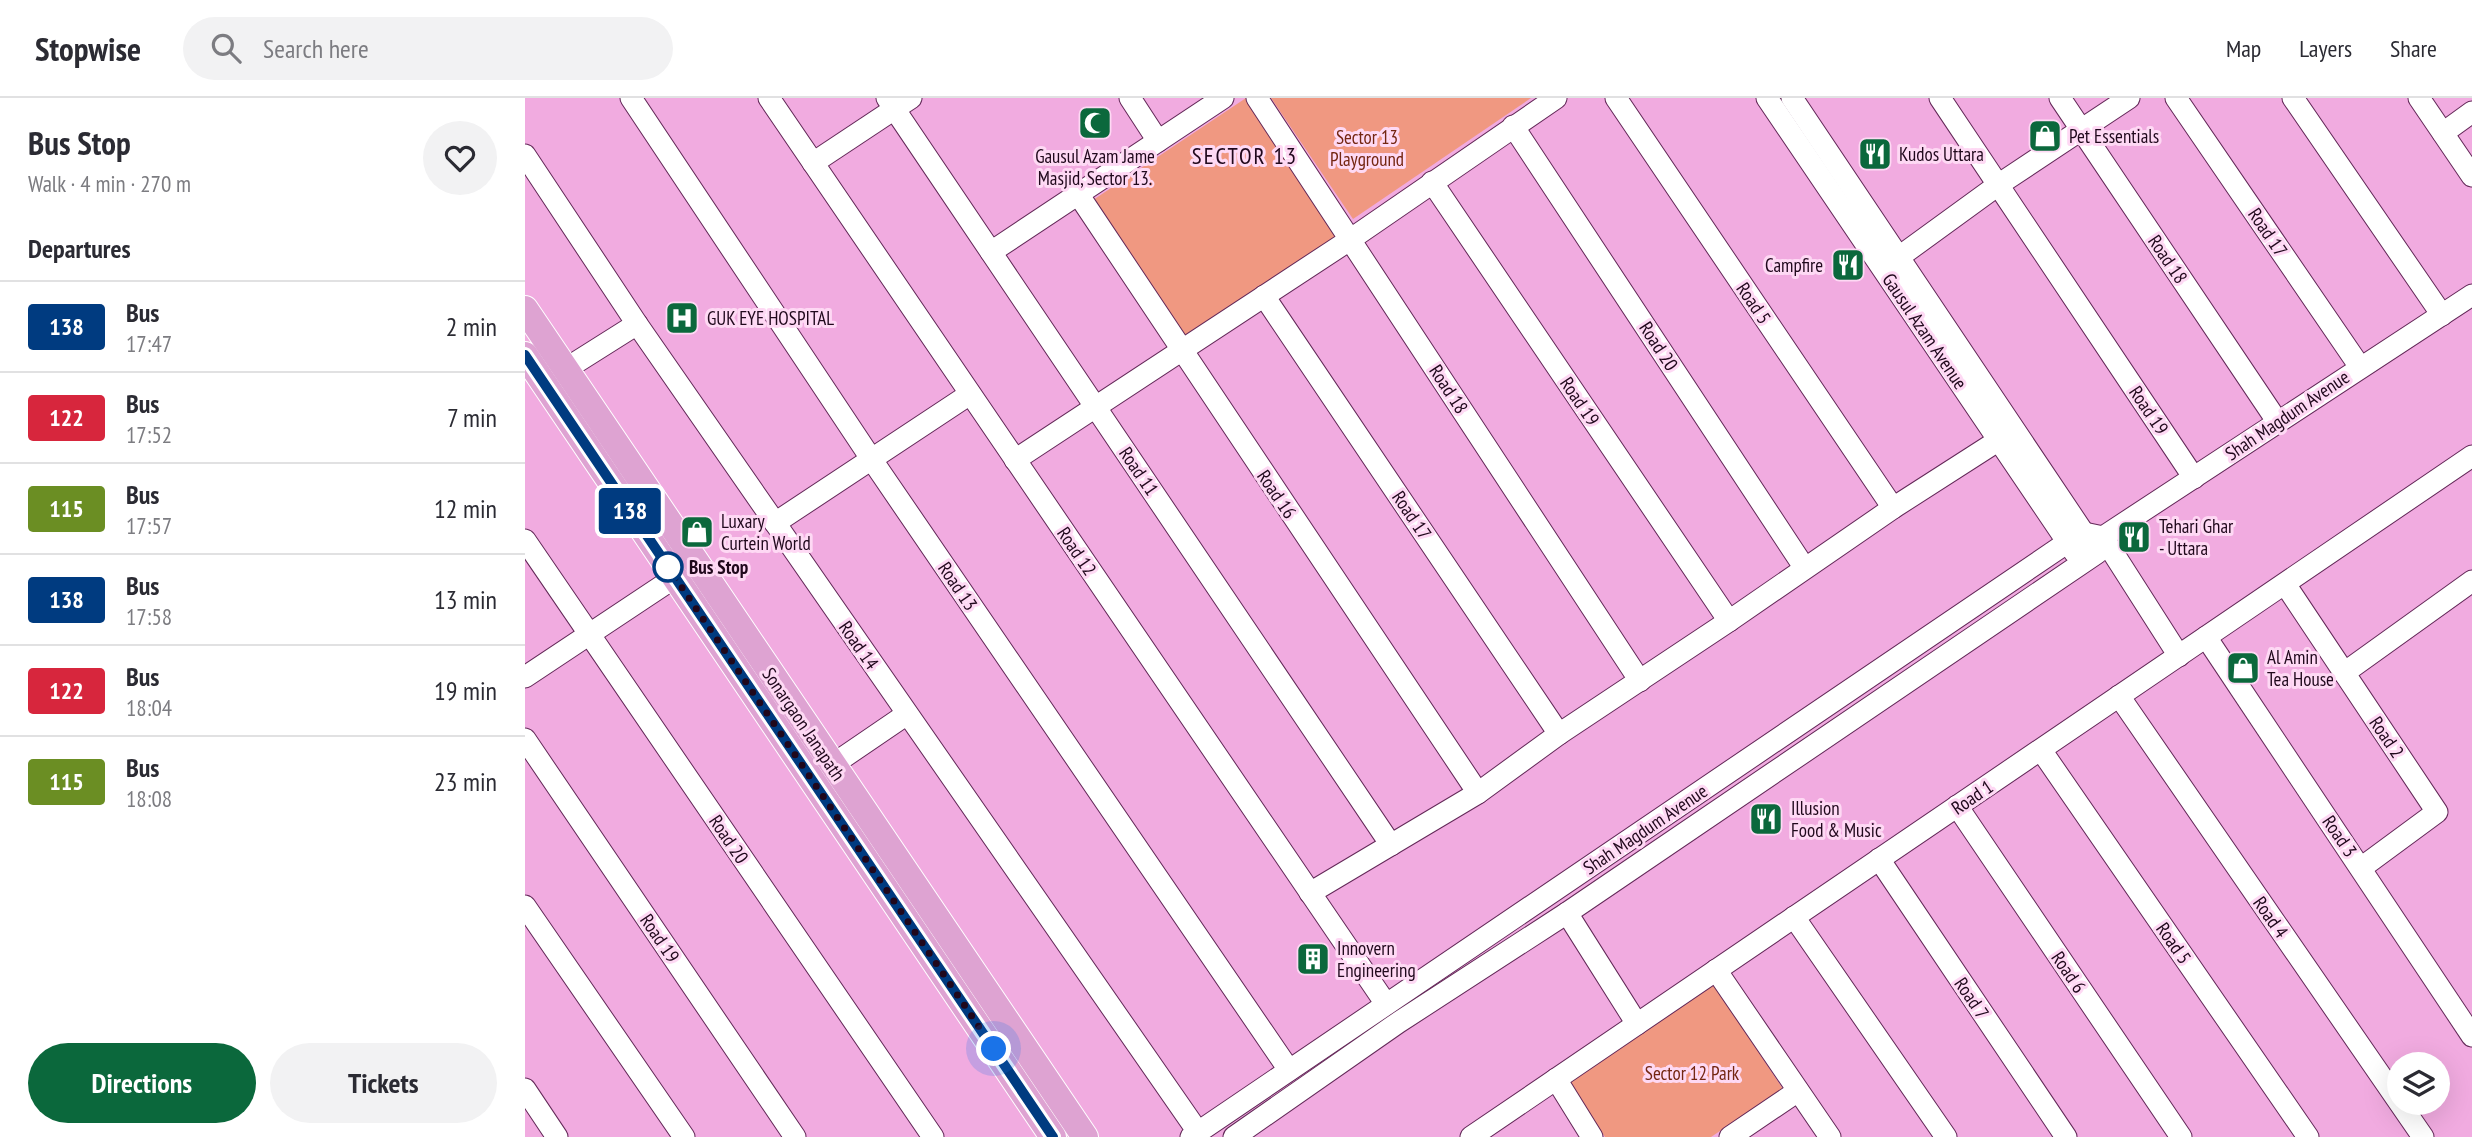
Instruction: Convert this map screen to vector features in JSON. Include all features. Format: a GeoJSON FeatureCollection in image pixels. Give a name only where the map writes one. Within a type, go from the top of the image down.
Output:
{"type":"FeatureCollection","features":[{"type":"Feature","properties":{"kind":"main road","name":"Sonargaon Janapath"},"geometry":{"type":"LineString","coordinates":[[525,309],[555,376],[822,772],[990,1020],[1084,1137]]}},
{"type":"Feature","properties":{"kind":"main road","name":"Sonargaon Janapath"},"geometry":{"type":"LineString","coordinates":[[525,355],[555,376]]}},
{"type":"Feature","properties":{"kind":"main road","name":"Sonargaon Janapath"},"geometry":{"type":"LineString","coordinates":[[990,1020],[1053,1137]]}},
{"type":"Feature","properties":{"kind":"street","name":"Road 13"},"geometry":{"type":"LineString","coordinates":[[631,98],[872,460],[1289,1070]]}},
{"type":"Feature","properties":{"kind":"street","name":"Road 12"},"geometry":{"type":"LineString","coordinates":[[769,98],[1386,1004]]}},
{"type":"Feature","properties":{"kind":"street"},"geometry":{"type":"LineString","coordinates":[[1130,98],[1158,141]]}},
{"type":"Feature","properties":{"kind":"street"},"geometry":{"type":"LineString","coordinates":[[991,252],[1223,98]]}},
{"type":"Feature","properties":{"kind":"street","name":"Road 18"},"geometry":{"type":"LineString","coordinates":[[1257,98],[1640,681]]}},
{"type":"Feature","properties":{"kind":"street"},"geometry":{"type":"LineString","coordinates":[[1015,460],[1351,239],[1556,98]]}},
{"type":"Feature","properties":{"kind":"street","name":"Road 5"},"geometry":{"type":"LineString","coordinates":[[1616,98],[1893,508]]}},
{"type":"Feature","properties":{"kind":"street","name":"Gausul Azam Avenue"},"geometry":{"type":"LineString","coordinates":[[1767,98],[1999,440],[2087,546]]}},
{"type":"Feature","properties":{"kind":"street","name":"Gausul Azam Avenue"},"geometry":{"type":"LineString","coordinates":[[1792,98],[2087,546]]}},
{"type":"Feature","properties":{"kind":"street","name":"Road 19"},"geometry":{"type":"LineString","coordinates":[[1940,98],[2194,478]]}},
{"type":"Feature","properties":{"kind":"street","name":"Road 18"},"geometry":{"type":"LineString","coordinates":[[2060,98],[2277,421]]}},
{"type":"Feature","properties":{"kind":"street"},"geometry":{"type":"LineString","coordinates":[[1899,257],[1998,185],[2129,98]]}},
{"type":"Feature","properties":{"kind":"street","name":"Road 17"},"geometry":{"type":"LineString","coordinates":[[2176,98],[2360,367]]}},
{"type":"Feature","properties":{"kind":"street"},"geometry":{"type":"LineString","coordinates":[[2293,98],[2442,315]]}},
{"type":"Feature","properties":{"kind":"street"},"geometry":{"type":"LineString","coordinates":[[2419,98],[2472,176]]}},
{"type":"Feature","properties":{"kind":"street"},"geometry":{"type":"LineString","coordinates":[[813,163],[897,102]]}},
{"type":"Feature","properties":{"kind":"street","name":"Road 11"},"geometry":{"type":"LineString","coordinates":[[897,102],[991,252],[1391,845]]}},
{"type":"Feature","properties":{"kind":"street"},"geometry":{"type":"LineString","coordinates":[[2443,133],[2472,112]]}},
{"type":"Feature","properties":{"kind":"street","name":"Road 20"},"geometry":{"type":"LineString","coordinates":[[1513,126],[1804,567]]}},
{"type":"Feature","properties":{"kind":"street","name":"Road 14"},"geometry":{"type":"LineString","coordinates":[[525,155],[637,324],[1195,1135]]}},
{"type":"Feature","properties":{"kind":"street","name":"Road 19"},"geometry":{"type":"LineString","coordinates":[[1432,181],[1729,621]]}},
{"type":"Feature","properties":{"kind":"street","name":"Road 16"},"geometry":{"type":"LineString","coordinates":[[1078,194],[1478,793]]}},
{"type":"Feature","properties":{"kind":"street","name":"Shah Magdum Avenue"},"geometry":{"type":"LineString","coordinates":[[1195,1135],[1845,694],[2194,478],[2472,295]]}},
{"type":"Feature","properties":{"kind":"street","name":"Road 17"},"geometry":{"type":"LineString","coordinates":[[1264,296],[1559,734]]}},
{"type":"Feature","properties":{"kind":"street"},"geometry":{"type":"LineString","coordinates":[[555,376],[637,324]]}},
{"type":"Feature","properties":{"kind":"street"},"geometry":{"type":"LineString","coordinates":[[775,523],[970,394]]}},
{"type":"Feature","properties":{"kind":"street"},"geometry":{"type":"LineString","coordinates":[[1310,893],[1478,793],[1559,734],[1729,621],[1804,567],[1999,440]]}},
{"type":"Feature","properties":{"kind":"street","name":"Road 1"},"geometry":{"type":"LineString","coordinates":[[1471,1137],[2472,456]]}},
{"type":"Feature","properties":{"kind":"street","name":"Road 20"},"geometry":{"type":"LineString","coordinates":[[525,540],[933,1137]]}},
{"type":"Feature","properties":{"kind":"street"},"geometry":{"type":"LineString","coordinates":[[2087,546],[2179,656]]}},
{"type":"Feature","properties":{"kind":"street","name":"Shah Magdum Avenue"},"geometry":{"type":"LineString","coordinates":[[1234,1137],[1858,714],[2087,546]]}},
{"type":"Feature","properties":{"kind":"street"},"geometry":{"type":"LineString","coordinates":[[525,677],[686,570]]}},
{"type":"Feature","properties":{"kind":"street"},"geometry":{"type":"LineString","coordinates":[[2344,673],[2472,582]]}},
{"type":"Feature","properties":{"kind":"street","name":"Road 2"},"geometry":{"type":"LineString","coordinates":[[2285,584],[2437,812],[2361,868]]}},
{"type":"Feature","properties":{"kind":"street","name":"Road 3"},"geometry":{"type":"LineString","coordinates":[[2206,637],[2472,1036]]}},
{"type":"Feature","properties":{"kind":"street"},"geometry":{"type":"LineString","coordinates":[[1845,694],[1858,714]]}},
{"type":"Feature","properties":{"kind":"street","name":"Road 4"},"geometry":{"type":"LineString","coordinates":[[2119,696],[2423,1137]]}},
{"type":"Feature","properties":{"kind":"street"},"geometry":{"type":"LineString","coordinates":[[822,772],[907,714]]}},
{"type":"Feature","properties":{"kind":"street","name":"Road 19"},"geometry":{"type":"LineString","coordinates":[[525,739],[795,1137]]}},
{"type":"Feature","properties":{"kind":"street","name":"Road 5"},"geometry":{"type":"LineString","coordinates":[[2041,750],[2308,1137]]}},
{"type":"Feature","properties":{"kind":"street","name":"Road 6"},"geometry":{"type":"LineString","coordinates":[[1957,806],[2181,1137]]}},
{"type":"Feature","properties":{"kind":"street","name":"Road 7"},"geometry":{"type":"LineString","coordinates":[[1879,859],[2066,1137]]}},
{"type":"Feature","properties":{"kind":"street"},"geometry":{"type":"LineString","coordinates":[[1533,905],[1547,926]]}},
{"type":"Feature","properties":{"kind":"street"},"geometry":{"type":"LineString","coordinates":[[525,906],[684,1137]]}},
{"type":"Feature","properties":{"kind":"street"},"geometry":{"type":"LineString","coordinates":[[1567,913],[1637,1024]]}},
{"type":"Feature","properties":{"kind":"street"},"geometry":{"type":"LineString","coordinates":[[1794,917],[1946,1137]]}},
{"type":"Feature","properties":{"kind":"street"},"geometry":{"type":"LineString","coordinates":[[1716,970],[1830,1137]]}},
{"type":"Feature","properties":{"kind":"street"},"geometry":{"type":"LineString","coordinates":[[1331,1042],[1343,1061]]}},
{"type":"Feature","properties":{"kind":"street"},"geometry":{"type":"LineString","coordinates":[[1556,1079],[1592,1137]]}},
{"type":"Feature","properties":{"kind":"street"},"geometry":{"type":"LineString","coordinates":[[525,1090],[557,1137]]}},
{"type":"Feature","properties":{"kind":"street"},"geometry":{"type":"LineString","coordinates":[[1730,1137],[1798,1091]]}},
{"type":"Feature","properties":{"kind":"green space"},"geometry":{"type":"Polygon","coordinates":[[[1246,98],[1339,236],[1185,339],[1093,200],[1246,98]]]}},
{"type":"Feature","properties":{"kind":"green space","name":"Sector 13 Playground"},"geometry":{"type":"Polygon","coordinates":[[[1271,98],[1531,98],[1353,219],[1271,98]]]}},
{"type":"Feature","properties":{"kind":"green space","name":"Sector 12 Park"},"geometry":{"type":"Polygon","coordinates":[[[1713,984],[1783,1089],[1711,1137],[1605,1137],[1566,1080],[1713,984]]]}},
{"type":"Feature","properties":{"kind":"bus line","name":"138"},"geometry":{"type":"LineString","coordinates":[[525,355],[1053,1137]]}},
{"type":"Feature","properties":{"kind":"place","name":"Gausul Azam Jame Masjid, Sector 13."},"geometry":{"type":"Point","coordinates":[1095,123]}},
{"type":"Feature","properties":{"kind":"place","name":"Pet Essentials"},"geometry":{"type":"Point","coordinates":[2045,136]}},
{"type":"Feature","properties":{"kind":"place","name":"Kudos Uttara"},"geometry":{"type":"Point","coordinates":[1875,154]}},
{"type":"Feature","properties":{"kind":"place","name":"Campfire"},"geometry":{"type":"Point","coordinates":[1848,265]}},
{"type":"Feature","properties":{"kind":"place","name":"GUK EYE HOSPITAL"},"geometry":{"type":"Point","coordinates":[682,318]}},
{"type":"Feature","properties":{"kind":"place","name":"Luxary Curtein World"},"geometry":{"type":"Point","coordinates":[697,532]}},
{"type":"Feature","properties":{"kind":"place","name":"Tehari Ghar - Uttara"},"geometry":{"type":"Point","coordinates":[2134,537]}},
{"type":"Feature","properties":{"kind":"place","name":"Bus Stop"},"geometry":{"type":"Point","coordinates":[668,567]}},
{"type":"Feature","properties":{"kind":"place","name":"Al Amin Tea House"},"geometry":{"type":"Point","coordinates":[2243,668]}},
{"type":"Feature","properties":{"kind":"place","name":"Illusion Food & Music"},"geometry":{"type":"Point","coordinates":[1766,819]}},
{"type":"Feature","properties":{"kind":"place","name":"Innovern Engineering"},"geometry":{"type":"Point","coordinates":[1313,959]}},
{"type":"Feature","properties":{"kind":"district","name":"SECTOR 13"},"geometry":{"type":"Point","coordinates":[1245,156]}},
{"type":"Feature","properties":{"kind":"route"},"geometry":{"type":"LineString","coordinates":[[668,567],[994,1049]]}}]}
